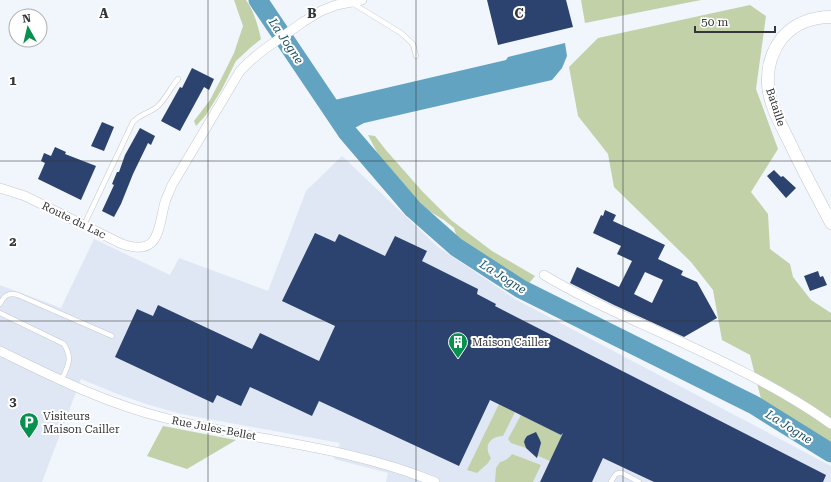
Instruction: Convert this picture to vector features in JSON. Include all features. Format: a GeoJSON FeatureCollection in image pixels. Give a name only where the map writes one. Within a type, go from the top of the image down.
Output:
{"type":"FeatureCollection","features":[{"type":"Feature","properties":{"kind":"main road","name":"Bataille"},"geometry":{"type":"LineString","coordinates":[[831,17],[815,18],[802,22],[784,36],[771,56],[768,77],[769,92],[777,116],[831,223]]}},
{"type":"Feature","properties":{"kind":"street"},"geometry":{"type":"LineString","coordinates":[[351,3],[362,0]]}},
{"type":"Feature","properties":{"kind":"street","name":"Route du Lac"},"geometry":{"type":"LineString","coordinates":[[0,188],[19,193],[122,244],[138,248],[148,245],[155,240],[158,233],[166,201],[172,185],[240,71],[262,51],[303,22],[321,11],[336,5],[351,3]]}},
{"type":"Feature","properties":{"kind":"street"},"geometry":{"type":"LineString","coordinates":[[544,275],[575,293],[747,373],[785,394],[831,424]]}},
{"type":"Feature","properties":{"kind":"street","name":"Rue Jules-Bellet"},"geometry":{"type":"LineString","coordinates":[[0,351],[61,381],[144,413],[235,433],[361,457],[404,470],[435,482]]}},
{"type":"Feature","properties":{"kind":"lane"},"geometry":{"type":"LineString","coordinates":[[351,3],[401,34],[413,44],[416,56]]}},
{"type":"Feature","properties":{"kind":"lane"},"geometry":{"type":"LineString","coordinates":[[84,225],[133,122],[159,104],[178,79]]}},
{"type":"Feature","properties":{"kind":"lane"},"geometry":{"type":"LineString","coordinates":[[0,304],[6,296],[11,294],[18,295],[112,336]]}},
{"type":"Feature","properties":{"kind":"lane"},"geometry":{"type":"LineString","coordinates":[[0,313],[64,344],[68,349],[70,357],[61,381]]}},
{"type":"Feature","properties":{"kind":"lane"},"geometry":{"type":"LineString","coordinates":[[611,482],[616,474],[622,473],[639,482]]}},
{"type":"Feature","properties":{"kind":"shaded area"},"geometry":{"type":"Polygon","coordinates":[[[342,156],[438,247],[515,299],[831,466],[831,482],[386,482],[388,473],[334,459],[340,443],[181,414],[146,404],[81,379],[42,482],[0,482],[0,285],[61,308],[94,239],[170,275],[179,258],[268,291],[306,191],[342,156]]]}},
{"type":"Feature","properties":{"kind":"green space"},"geometry":{"type":"Polygon","coordinates":[[[234,0],[246,0],[249,4],[261,39],[236,61],[222,89],[206,115],[196,126],[194,121],[210,100],[220,81],[234,53],[243,26],[234,0]]]}},
{"type":"Feature","properties":{"kind":"green space"},"geometry":{"type":"Polygon","coordinates":[[[581,0],[701,0],[585,23],[581,0]]]}},
{"type":"Feature","properties":{"kind":"green space"},"geometry":{"type":"Polygon","coordinates":[[[750,5],[766,16],[756,89],[778,149],[751,192],[768,214],[770,249],[790,264],[793,277],[811,300],[831,313],[831,450],[763,407],[750,355],[722,340],[713,290],[691,262],[614,187],[608,154],[578,116],[569,67],[598,38],[750,5]]]}},
{"type":"Feature","properties":{"kind":"green space"},"geometry":{"type":"Polygon","coordinates":[[[368,135],[375,136],[422,191],[451,220],[492,251],[535,276],[526,287],[511,282],[460,247],[454,228],[424,208],[379,156],[368,135]]]}},
{"type":"Feature","properties":{"kind":"green space"},"geometry":{"type":"Polygon","coordinates":[[[499,404],[515,412],[503,436],[498,436],[489,442],[488,450],[491,458],[488,463],[477,473],[467,470],[499,404]]]}},
{"type":"Feature","properties":{"kind":"green space"},"geometry":{"type":"Polygon","coordinates":[[[521,415],[562,435],[550,461],[536,455],[539,450],[540,440],[536,435],[527,436],[525,439],[526,448],[511,443],[508,439],[521,415]]]}},
{"type":"Feature","properties":{"kind":"green space"},"geometry":{"type":"Polygon","coordinates":[[[163,426],[236,440],[187,469],[147,456],[163,426]]]}},
{"type":"Feature","properties":{"kind":"green space"},"geometry":{"type":"Polygon","coordinates":[[[512,454],[541,465],[533,482],[495,482],[496,468],[500,462],[506,460],[512,454]]]}},
{"type":"Feature","properties":{"kind":"water"},"geometry":{"type":"Polygon","coordinates":[[[565,43],[567,56],[562,68],[552,80],[364,123],[347,132],[326,102],[506,60],[508,57],[565,43]]]}},
{"type":"Feature","properties":{"kind":"building"},"geometry":{"type":"Polygon","coordinates":[[[487,0],[566,0],[573,27],[498,45],[487,0]]]}},
{"type":"Feature","properties":{"kind":"building"},"geometry":{"type":"Polygon","coordinates":[[[192,68],[214,79],[209,90],[204,87],[180,131],[161,121],[180,87],[182,88],[192,68]]]}},
{"type":"Feature","properties":{"kind":"building"},"geometry":{"type":"Polygon","coordinates":[[[102,122],[114,127],[104,151],[91,146],[102,122]]]}},
{"type":"Feature","properties":{"kind":"building"},"geometry":{"type":"Polygon","coordinates":[[[140,128],[155,136],[151,145],[148,143],[114,217],[102,211],[114,185],[112,184],[117,172],[119,172],[125,155],[140,128]]]}},
{"type":"Feature","properties":{"kind":"building"},"geometry":{"type":"Polygon","coordinates":[[[55,147],[66,152],[65,154],[96,166],[81,200],[38,179],[45,163],[41,161],[44,153],[51,156],[55,147]]]}},
{"type":"Feature","properties":{"kind":"building"},"geometry":{"type":"Polygon","coordinates":[[[774,170],[796,188],[786,198],[767,176],[774,170]]]}},
{"type":"Feature","properties":{"kind":"building"},"geometry":{"type":"Polygon","coordinates":[[[605,210],[616,215],[613,221],[665,245],[658,259],[683,271],[681,275],[697,282],[717,318],[684,337],[570,283],[577,267],[619,287],[632,261],[617,254],[621,246],[593,233],[601,215],[603,216],[605,210]],[[645,272],[634,294],[652,303],[663,280],[645,272]]]}},
{"type":"Feature","properties":{"kind":"building","name":"Maison Cailler"},"geometry":{"type":"Polygon","coordinates":[[[315,233],[335,242],[339,234],[385,256],[395,236],[427,251],[422,261],[478,289],[477,294],[496,304],[495,306],[826,475],[823,482],[654,482],[603,458],[592,482],[540,482],[563,433],[561,435],[490,400],[459,466],[319,401],[312,416],[250,387],[241,406],[217,395],[213,403],[115,357],[137,309],[153,316],[158,305],[252,349],[260,333],[319,361],[335,326],[282,301],[315,233]]]}},
{"type":"Feature","properties":{"kind":"building"},"geometry":{"type":"Polygon","coordinates":[[[818,271],[820,277],[823,276],[827,285],[810,291],[804,276],[818,271]]]}},
{"type":"Feature","properties":{"kind":"building"},"geometry":{"type":"Polygon","coordinates":[[[536,432],[541,443],[537,458],[526,448],[524,442],[527,436],[536,432]]]}},
{"type":"Feature","properties":{"kind":"waterway","name":"La Jogne"},"geometry":{"type":"LineString","coordinates":[[258,0],[347,132],[413,209],[456,247],[521,289],[754,405],[831,453]]}},
{"type":"Feature","properties":{"kind":"place","name":"Maison Cailler"},"geometry":{"type":"Point","coordinates":[458,359]}},
{"type":"Feature","properties":{"kind":"place","name":"Visiteurs Maison Cailler"},"geometry":{"type":"Point","coordinates":[29,439]}}]}
